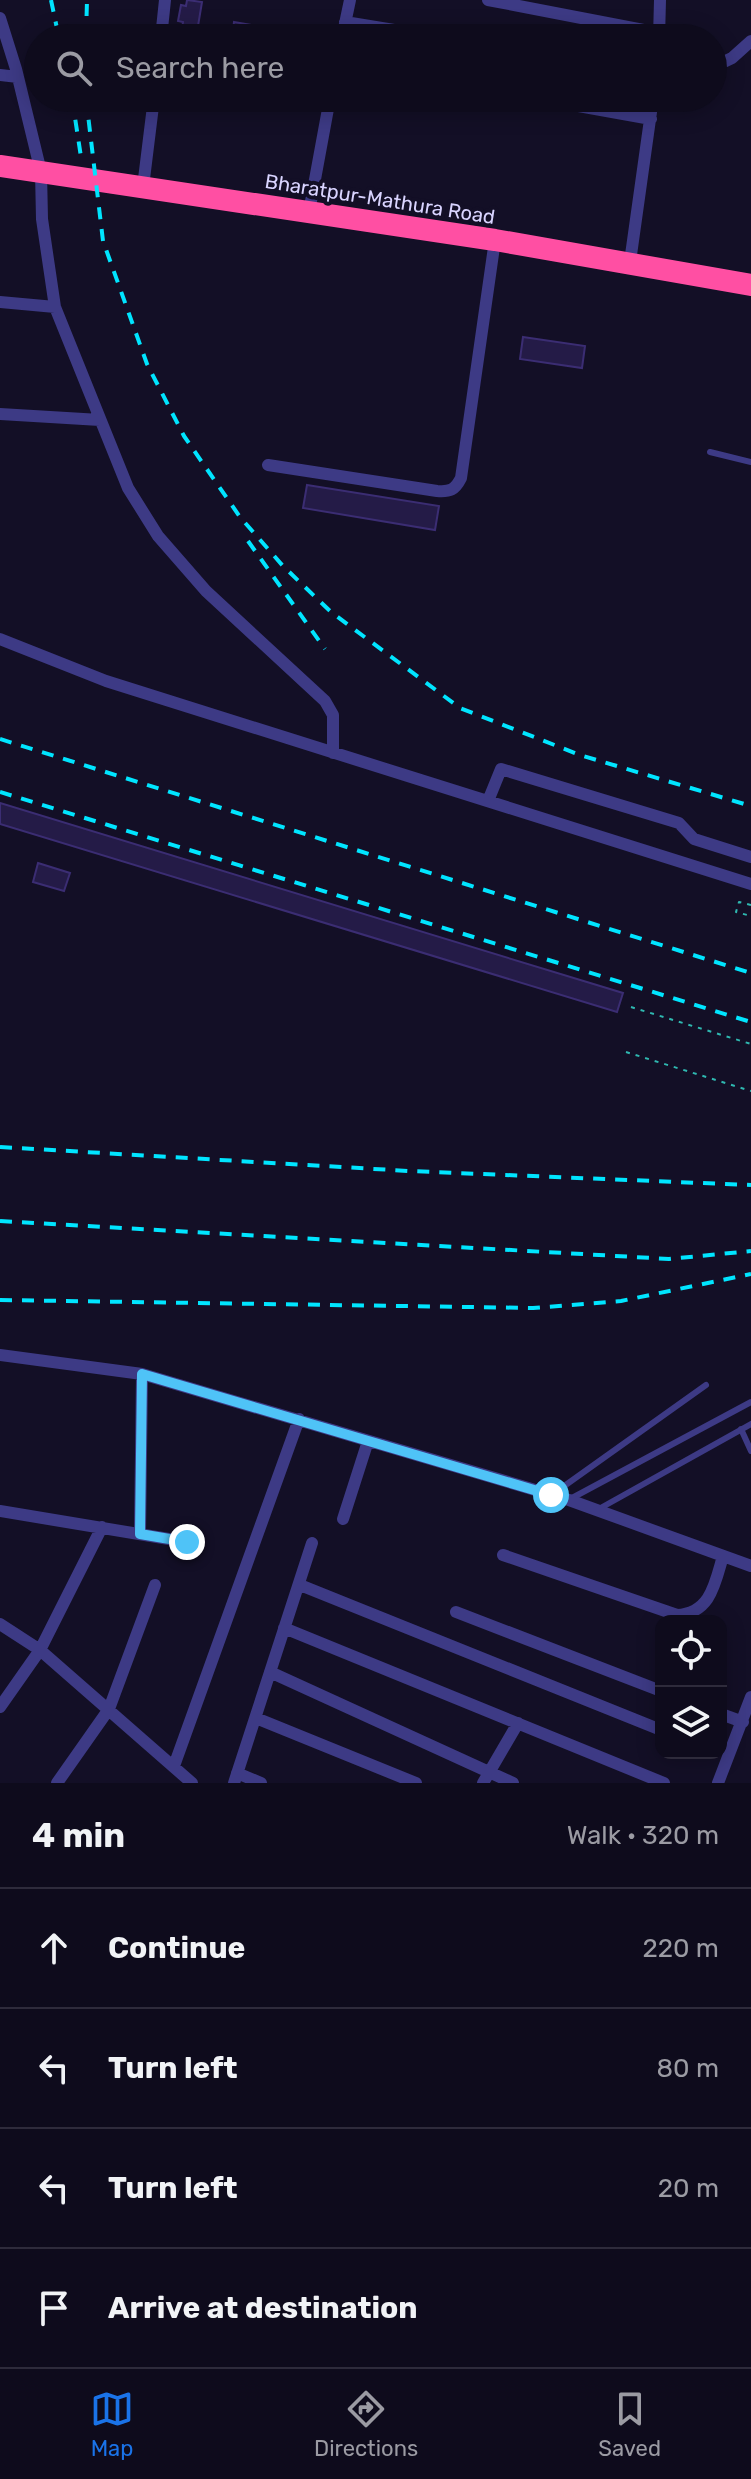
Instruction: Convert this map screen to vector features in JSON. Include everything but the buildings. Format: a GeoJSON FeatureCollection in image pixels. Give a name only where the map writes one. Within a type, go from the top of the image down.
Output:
{"type":"FeatureCollection","features":[{"type":"Feature","properties":{"kind":"highway","name":"Bharatpur-Mathura Road"},"geometry":{"type":"LineString","coordinates":[[0,166],[495,240],[751,285]]}},
{"type":"Feature","properties":{"kind":"street"},"geometry":{"type":"LineString","coordinates":[[162,24],[165,0]]}},
{"type":"Feature","properties":{"kind":"street"},"geometry":{"type":"LineString","coordinates":[[350,0],[345,22],[357,24]]}},
{"type":"Feature","properties":{"kind":"street"},"geometry":{"type":"LineString","coordinates":[[488,0],[602,24]]}},
{"type":"Feature","properties":{"kind":"street"},"geometry":{"type":"LineString","coordinates":[[659,24],[660,0]]}},
{"type":"Feature","properties":{"kind":"street"},"geometry":{"type":"LineString","coordinates":[[0,18],[24,102]]}},
{"type":"Feature","properties":{"kind":"street"},"geometry":{"type":"LineString","coordinates":[[727,60],[751,41]]}},
{"type":"Feature","properties":{"kind":"street"},"geometry":{"type":"LineString","coordinates":[[0,75],[18,77]]}},
{"type":"Feature","properties":{"kind":"street"},"geometry":{"type":"LineString","coordinates":[[26,112],[41,172],[41,207],[55,307],[128,488],[158,536],[206,591],[325,701],[333,715],[333,753]]}},
{"type":"Feature","properties":{"kind":"street"},"geometry":{"type":"LineString","coordinates":[[143,187],[152,112]]}},
{"type":"Feature","properties":{"kind":"street"},"geometry":{"type":"LineString","coordinates":[[309,212],[327,112]]}},
{"type":"Feature","properties":{"kind":"street"},"geometry":{"type":"LineString","coordinates":[[612,112],[651,119]]}},
{"type":"Feature","properties":{"kind":"street"},"geometry":{"type":"LineString","coordinates":[[630,262],[652,112]]}},
{"type":"Feature","properties":{"kind":"street"},"geometry":{"type":"LineString","coordinates":[[268,465],[437,491],[449,492],[457,487],[461,478],[495,240]]}},
{"type":"Feature","properties":{"kind":"street"},"geometry":{"type":"LineString","coordinates":[[0,302],[55,307]]}},
{"type":"Feature","properties":{"kind":"street"},"geometry":{"type":"LineString","coordinates":[[0,414],[100,420]]}},
{"type":"Feature","properties":{"kind":"street"},"geometry":{"type":"LineString","coordinates":[[0,639],[106,681],[751,884]]}},
{"type":"Feature","properties":{"kind":"street"},"geometry":{"type":"LineString","coordinates":[[488,801],[501,769],[679,823],[694,839],[751,857]]}},
{"type":"Feature","properties":{"kind":"street"},"geometry":{"type":"LineString","coordinates":[[0,1355],[142,1374],[569,1500],[723,1556],[749,1561]]}},
{"type":"Feature","properties":{"kind":"street"},"geometry":{"type":"LineString","coordinates":[[140,1534],[142,1374]]}},
{"type":"Feature","properties":{"kind":"street"},"geometry":{"type":"LineString","coordinates":[[174,1766],[299,1419]]}},
{"type":"Feature","properties":{"kind":"street"},"geometry":{"type":"LineString","coordinates":[[343,1519],[368,1441]]}},
{"type":"Feature","properties":{"kind":"street"},"geometry":{"type":"LineString","coordinates":[[0,1511],[187,1542]]}},
{"type":"Feature","properties":{"kind":"street"},"geometry":{"type":"LineString","coordinates":[[0,1707],[40,1650],[102,1527]]}},
{"type":"Feature","properties":{"kind":"street"},"geometry":{"type":"LineString","coordinates":[[261,1783],[235,1778],[312,1543]]}},
{"type":"Feature","properties":{"kind":"street"},"geometry":{"type":"LineString","coordinates":[[503,1555],[677,1615],[694,1613],[706,1601],[723,1556]]}},
{"type":"Feature","properties":{"kind":"street"},"geometry":{"type":"LineString","coordinates":[[57,1783],[109,1709],[155,1585]]}},
{"type":"Feature","properties":{"kind":"street"},"geometry":{"type":"LineString","coordinates":[[300,1585],[655,1728]]}},
{"type":"Feature","properties":{"kind":"street"},"geometry":{"type":"LineString","coordinates":[[456,1612],[655,1689]]}},
{"type":"Feature","properties":{"kind":"street"},"geometry":{"type":"LineString","coordinates":[[0,1624],[40,1650],[192,1783]]}},
{"type":"Feature","properties":{"kind":"street"},"geometry":{"type":"LineString","coordinates":[[284,1628],[664,1783]]}},
{"type":"Feature","properties":{"kind":"street"},"geometry":{"type":"LineString","coordinates":[[270,1672],[486,1778],[513,1783]]}},
{"type":"Feature","properties":{"kind":"street"},"geometry":{"type":"LineString","coordinates":[[727,1750],[743,1722],[751,1697]]}},
{"type":"Feature","properties":{"kind":"street"},"geometry":{"type":"LineString","coordinates":[[727,1716],[743,1722]]}},
{"type":"Feature","properties":{"kind":"street"},"geometry":{"type":"LineString","coordinates":[[256,1718],[416,1783]]}},
{"type":"Feature","properties":{"kind":"street"},"geometry":{"type":"LineString","coordinates":[[486,1778],[518,1723]]}},
{"type":"Feature","properties":{"kind":"street"},"geometry":{"type":"LineString","coordinates":[[718,1783],[723,1759]]}},
{"type":"Feature","properties":{"kind":"lane"},"geometry":{"type":"LineString","coordinates":[[710,452],[751,462]]}},
{"type":"Feature","properties":{"kind":"lane"},"geometry":{"type":"LineString","coordinates":[[551,1495],[706,1385]]}},
{"type":"Feature","properties":{"kind":"lane"},"geometry":{"type":"LineString","coordinates":[[569,1500],[751,1402]]}},
{"type":"Feature","properties":{"kind":"lane"},"geometry":{"type":"LineString","coordinates":[[597,1510],[751,1424]]}},
{"type":"Feature","properties":{"kind":"lane"},"geometry":{"type":"LineString","coordinates":[[741,1429],[751,1451]]}},
{"type":"Feature","properties":{"kind":"path"},"geometry":{"type":"LineString","coordinates":[[751,905],[739,902],[736,912],[751,916]]}},
{"type":"Feature","properties":{"kind":"path"},"geometry":{"type":"LineString","coordinates":[[631,1007],[751,1044]]}},
{"type":"Feature","properties":{"kind":"path"},"geometry":{"type":"LineString","coordinates":[[626,1052],[751,1091]]}},
{"type":"Feature","properties":{"kind":"railway"},"geometry":{"type":"LineString","coordinates":[[51,0],[56,24]]}},
{"type":"Feature","properties":{"kind":"railway"},"geometry":{"type":"LineString","coordinates":[[86,24],[87,0]]}},
{"type":"Feature","properties":{"kind":"railway"},"geometry":{"type":"LineString","coordinates":[[74,112],[81,157]]}},
{"type":"Feature","properties":{"kind":"railway"},"geometry":{"type":"LineString","coordinates":[[88,112],[103,241],[147,364],[184,436],[240,517],[283,566],[331,612],[460,708],[580,755],[751,806]]}},
{"type":"Feature","properties":{"kind":"railway"},"geometry":{"type":"LineString","coordinates":[[248,541],[325,649]]}},
{"type":"Feature","properties":{"kind":"railway"},"geometry":{"type":"LineString","coordinates":[[0,739],[751,973]]}},
{"type":"Feature","properties":{"kind":"railway"},"geometry":{"type":"LineString","coordinates":[[0,792],[751,1022]]}},
{"type":"Feature","properties":{"kind":"railway"},"geometry":{"type":"LineString","coordinates":[[0,1147],[409,1171],[751,1185]]}},
{"type":"Feature","properties":{"kind":"railway"},"geometry":{"type":"LineString","coordinates":[[0,1221],[669,1259],[751,1251]]}},
{"type":"Feature","properties":{"kind":"railway"},"geometry":{"type":"LineString","coordinates":[[0,1300],[533,1308],[621,1301],[751,1274]]}},
{"type":"Feature","properties":{"kind":"route"},"geometry":{"type":"LineString","coordinates":[[187,1542],[140,1534],[144,1480],[141,1454],[142,1374],[551,1495]]}}]}
